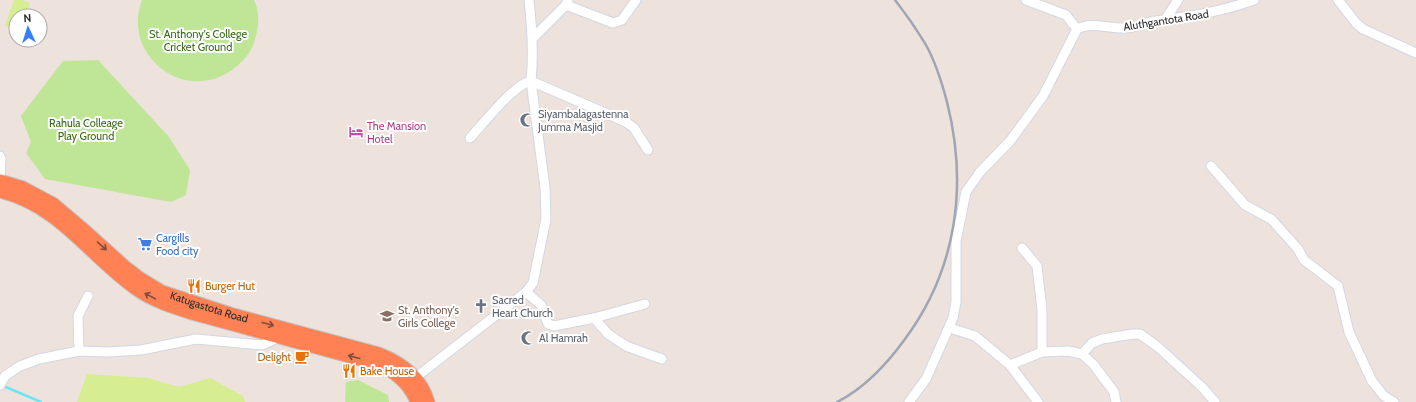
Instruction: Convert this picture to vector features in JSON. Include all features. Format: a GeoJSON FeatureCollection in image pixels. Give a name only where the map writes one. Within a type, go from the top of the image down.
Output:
{"type":"FeatureCollection","features":[{"type":"Feature","properties":{"kind":"highway","name":"Katugastota Road"},"geometry":{"type":"LineString","coordinates":[[0,181],[23,188],[53,204],[126,268],[162,292],[284,334],[378,364],[420,384],[428,402]]}},
{"type":"Feature","properties":{"kind":"highway","name":"Katugastota Road"},"geometry":{"type":"LineString","coordinates":[[0,191],[21,197],[41,207],[123,279],[149,296],[172,307],[284,334]]}},
{"type":"Feature","properties":{"kind":"highway","name":"Katugastota Road"},"geometry":{"type":"LineString","coordinates":[[411,381],[417,402]]}},
{"type":"Feature","properties":{"kind":"street"},"geometry":{"type":"LineString","coordinates":[[411,381],[526,292],[533,282],[546,219],[545,188],[531,81],[533,67],[533,38],[529,0]]}},
{"type":"Feature","properties":{"kind":"street"},"geometry":{"type":"LineString","coordinates":[[533,38],[567,3],[614,23],[622,20],[636,0]]}},
{"type":"Feature","properties":{"kind":"street"},"geometry":{"type":"LineString","coordinates":[[909,402],[926,379],[950,328],[956,302],[956,241],[966,192],[980,172],[1010,141],[1043,96],[1077,28],[1066,15],[1026,0]]}},
{"type":"Feature","properties":{"kind":"street"},"geometry":{"type":"LineString","coordinates":[[1165,20],[1178,0]]}},
{"type":"Feature","properties":{"kind":"street","name":"Aluthgantota Road"},"geometry":{"type":"LineString","coordinates":[[1077,28],[1084,25],[1126,28],[1214,12],[1254,0]]}},
{"type":"Feature","properties":{"kind":"street"},"geometry":{"type":"LineString","coordinates":[[1338,0],[1356,23],[1363,29],[1416,53]]}},
{"type":"Feature","properties":{"kind":"street"},"geometry":{"type":"LineString","coordinates":[[470,138],[510,94],[526,82],[531,81],[626,122],[634,128],[648,150]]}},
{"type":"Feature","properties":{"kind":"street"},"geometry":{"type":"LineString","coordinates":[[0,156],[2,160],[0,177]]}},
{"type":"Feature","properties":{"kind":"street"},"geometry":{"type":"LineString","coordinates":[[1211,166],[1245,205],[1271,219],[1298,249],[1304,260],[1338,286],[1349,332],[1372,381],[1384,396],[1394,402]]}},
{"type":"Feature","properties":{"kind":"street"},"geometry":{"type":"LineString","coordinates":[[1022,248],[1037,266],[1042,310],[1042,352]]}},
{"type":"Feature","properties":{"kind":"street"},"geometry":{"type":"LineString","coordinates":[[526,292],[542,305],[548,324],[554,326],[594,318],[645,304]]}},
{"type":"Feature","properties":{"kind":"street"},"geometry":{"type":"LineString","coordinates":[[79,351],[78,316],[88,296]]}},
{"type":"Feature","properties":{"kind":"street"},"geometry":{"type":"LineString","coordinates":[[594,318],[608,334],[626,346],[662,359]]}},
{"type":"Feature","properties":{"kind":"street"},"geometry":{"type":"LineString","coordinates":[[950,328],[975,336],[1010,365],[1038,402]]}},
{"type":"Feature","properties":{"kind":"street"},"geometry":{"type":"LineString","coordinates":[[0,385],[5,376],[20,366],[39,359],[79,351],[107,352],[141,350],[196,339],[262,345],[284,334]]}},
{"type":"Feature","properties":{"kind":"street"},"geometry":{"type":"LineString","coordinates":[[1082,354],[1092,343],[1102,339],[1140,334],[1164,352],[1216,402]]}},
{"type":"Feature","properties":{"kind":"street"},"geometry":{"type":"LineString","coordinates":[[1010,365],[1042,352],[1068,351],[1082,354],[1094,365],[1114,392],[1116,402]]}},
{"type":"Feature","properties":{"kind":"green space"},"geometry":{"type":"Polygon","coordinates":[[[14,0],[22,0],[30,3],[28,8],[11,8],[14,0]]]}},
{"type":"Feature","properties":{"kind":"green space","name":"St. Anthony's College Cricket Ground"},"geometry":{"type":"Polygon","coordinates":[[[142,0],[254,0],[258,19],[254,44],[240,64],[232,70],[213,79],[195,81],[177,77],[161,68],[149,55],[140,39],[138,20],[142,0]]]}},
{"type":"Feature","properties":{"kind":"green space"},"geometry":{"type":"Polygon","coordinates":[[[8,17],[8,27],[5,26],[8,17]]]}},
{"type":"Feature","properties":{"kind":"green space","name":"Rahula Colleage Play Ground"},"geometry":{"type":"Polygon","coordinates":[[[98,60],[169,137],[190,170],[186,195],[171,202],[45,179],[26,153],[31,142],[21,116],[63,61],[98,60]]]}},
{"type":"Feature","properties":{"kind":"green space"},"geometry":{"type":"Polygon","coordinates":[[[87,374],[148,378],[179,387],[210,378],[243,396],[245,402],[77,402],[87,374]]]}},
{"type":"Feature","properties":{"kind":"green space"},"geometry":{"type":"Polygon","coordinates":[[[358,380],[388,395],[389,402],[345,402],[346,382],[358,380]]]}},
{"type":"Feature","properties":{"kind":"waterway"},"geometry":{"type":"LineString","coordinates":[[1,385],[41,402]]}},
{"type":"Feature","properties":{"kind":"railway"},"geometry":{"type":"LineString","coordinates":[[837,402],[857,390],[875,375],[905,339],[923,312],[947,255],[953,225],[957,195],[957,164],[947,102],[930,52],[895,0]]}},
{"type":"Feature","properties":{"kind":"place","name":"Siyambalagastenna Jumma Masjid"},"geometry":{"type":"Point","coordinates":[527,120]}},
{"type":"Feature","properties":{"kind":"place","name":"The Mansion Hotel"},"geometry":{"type":"Point","coordinates":[356,132]}},
{"type":"Feature","properties":{"kind":"place","name":"Cargills Food city"},"geometry":{"type":"Point","coordinates":[145,244]}},
{"type":"Feature","properties":{"kind":"place","name":"Burger Hut"},"geometry":{"type":"Point","coordinates":[194,286]}},
{"type":"Feature","properties":{"kind":"place","name":"Sacred Heart Church"},"geometry":{"type":"Point","coordinates":[481,306]}},
{"type":"Feature","properties":{"kind":"place","name":"St. Anthony's Girls College"},"geometry":{"type":"Point","coordinates":[387,316]}},
{"type":"Feature","properties":{"kind":"place","name":"Al Hamrah"},"geometry":{"type":"Point","coordinates":[528,338]}},
{"type":"Feature","properties":{"kind":"place","name":"Delight"},"geometry":{"type":"Point","coordinates":[302,357]}},
{"type":"Feature","properties":{"kind":"place","name":"Bake House"},"geometry":{"type":"Point","coordinates":[349,371]}}]}
